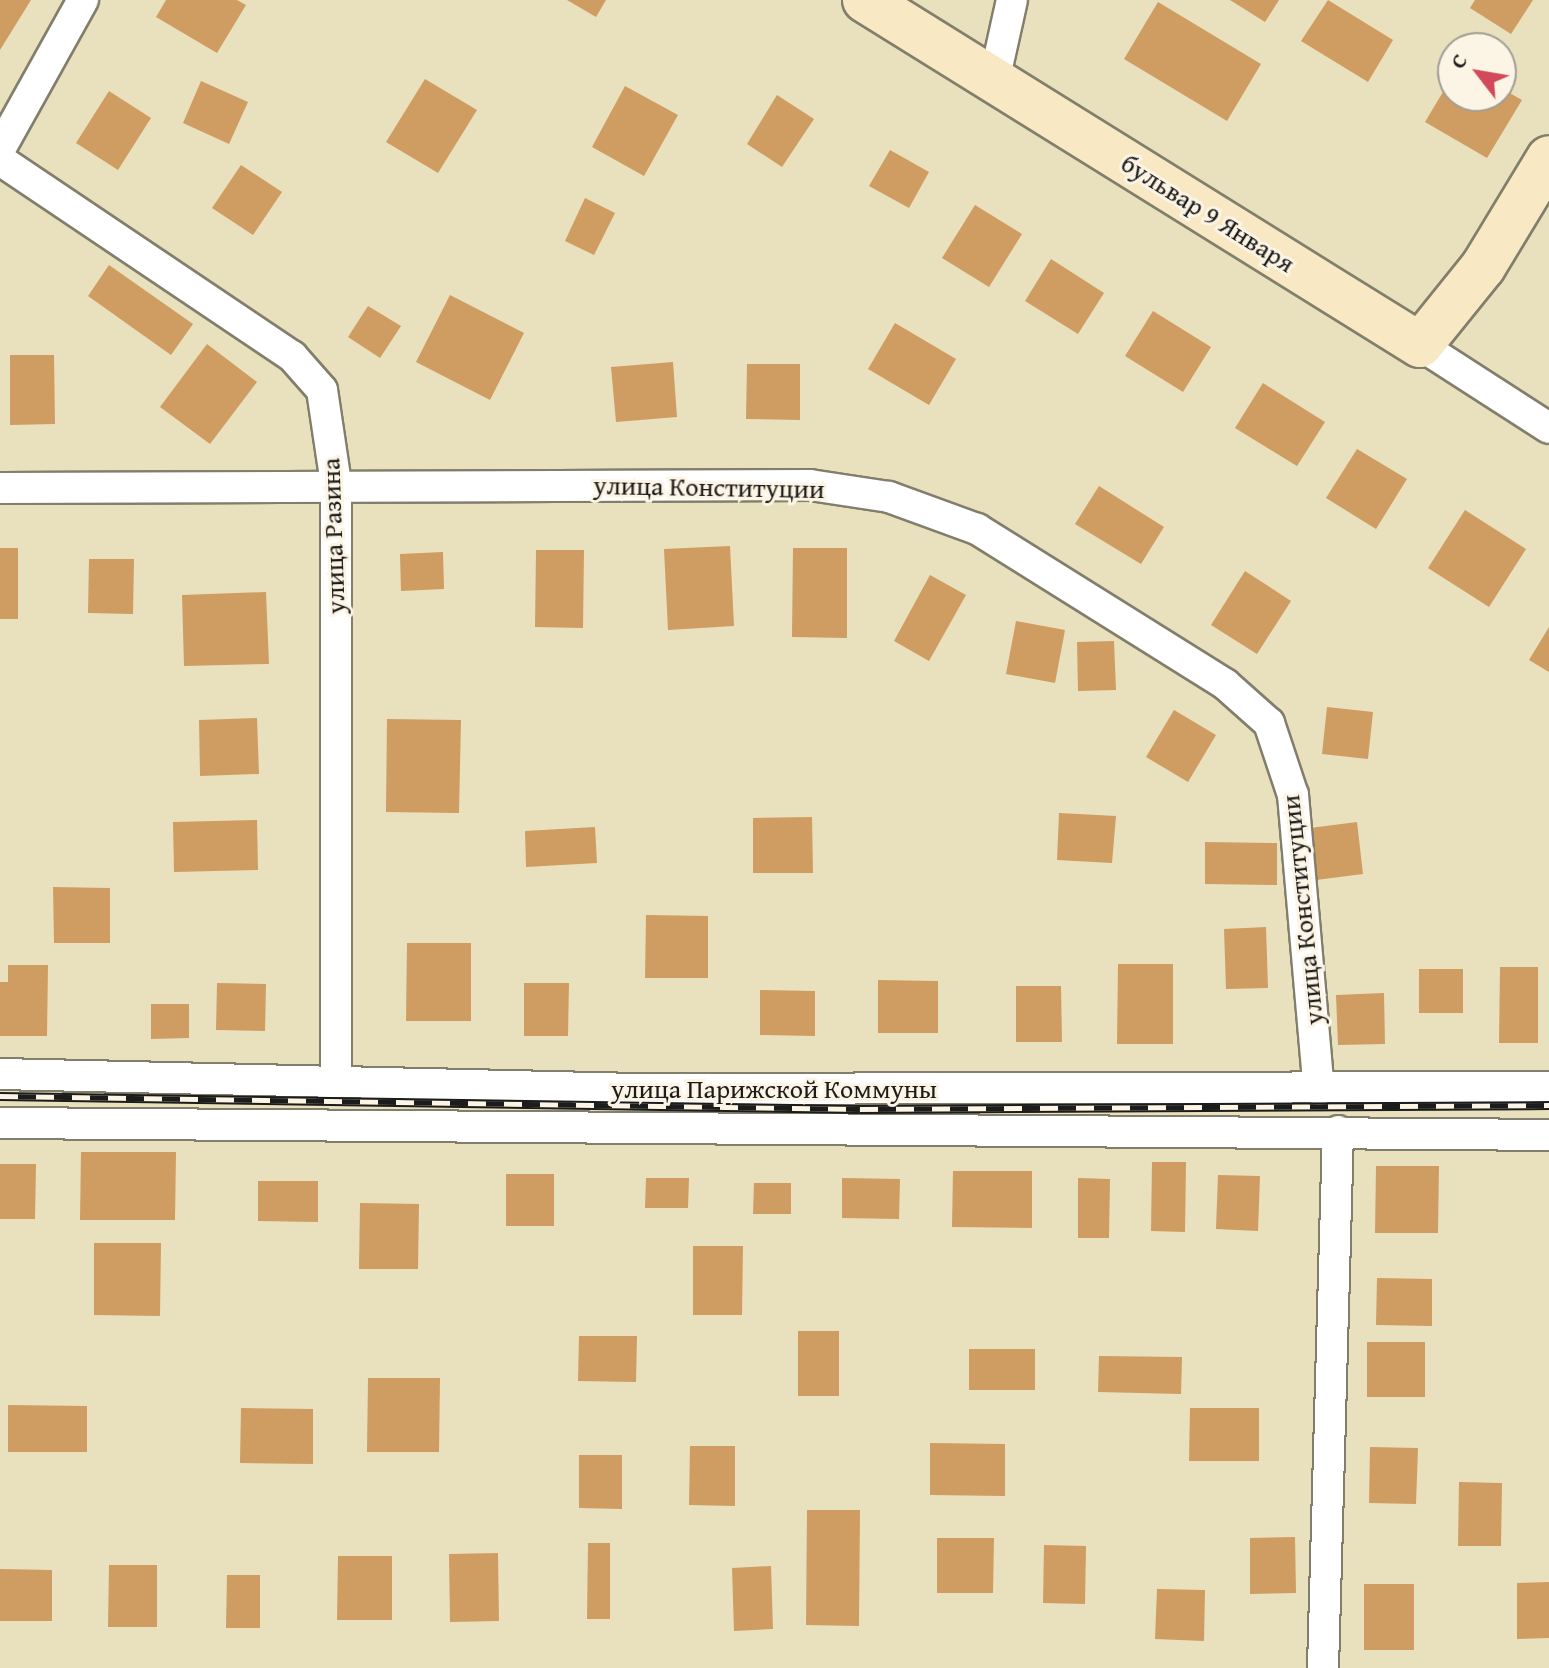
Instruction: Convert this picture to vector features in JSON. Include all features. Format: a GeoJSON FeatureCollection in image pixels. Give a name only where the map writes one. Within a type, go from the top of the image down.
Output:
{"type":"FeatureCollection","features":[{"type":"Feature","properties":{"kind":"main road","name":"бульвар 9 Января"},"geometry":{"type":"LineString","coordinates":[[865,0],[1420,345]]}},
{"type":"Feature","properties":{"kind":"main road"},"geometry":{"type":"LineString","coordinates":[[1420,345],[1483,267],[1549,158]]}},
{"type":"Feature","properties":{"kind":"street"},"geometry":{"type":"LineString","coordinates":[[0,149],[83,0]]}},
{"type":"Feature","properties":{"kind":"street"},"geometry":{"type":"LineString","coordinates":[[994,81],[1012,0]]}},
{"type":"Feature","properties":{"kind":"street","name":"улица Разина"},"geometry":{"type":"LineString","coordinates":[[0,160],[292,356],[322,390],[336,484],[336,1080]]}},
{"type":"Feature","properties":{"kind":"street","name":"бульвар 9 Января"},"geometry":{"type":"LineString","coordinates":[[1420,345],[1549,428]]}},
{"type":"Feature","properties":{"kind":"street","name":"улица Конституции"},"geometry":{"type":"LineString","coordinates":[[0,488],[336,484],[810,485],[889,497],[977,529],[1225,684],[1269,723],[1293,795],[1319,1090]]}},
{"type":"Feature","properties":{"kind":"street","name":"улица Парижской Коммуны"},"geometry":{"type":"LineString","coordinates":[[0,1074],[638,1089],[1319,1090],[1549,1087]]}},
{"type":"Feature","properties":{"kind":"street","name":"улица Парижской Коммуны"},"geometry":{"type":"LineString","coordinates":[[0,1123],[1549,1135]]}},
{"type":"Feature","properties":{"kind":"street"},"geometry":{"type":"LineString","coordinates":[[1323,1668],[1338,1131]]}},
{"type":"Feature","properties":{"kind":"building"},"geometry":{"type":"Polygon","coordinates":[[[0,0],[31,0],[0,50],[0,0]]]}},
{"type":"Feature","properties":{"kind":"building"},"geometry":{"type":"Polygon","coordinates":[[[166,0],[237,0],[246,5],[217,53],[156,17],[166,0]]]}},
{"type":"Feature","properties":{"kind":"building"},"geometry":{"type":"Polygon","coordinates":[[[567,0],[606,0],[596,17],[567,0]]]}},
{"type":"Feature","properties":{"kind":"building"},"geometry":{"type":"Polygon","coordinates":[[[1230,0],[1279,0],[1265,22],[1230,0]]]}},
{"type":"Feature","properties":{"kind":"building"},"geometry":{"type":"Polygon","coordinates":[[[1328,0],[1393,40],[1368,82],[1301,41],[1328,0]]]}},
{"type":"Feature","properties":{"kind":"building"},"geometry":{"type":"Polygon","coordinates":[[[1475,0],[1533,0],[1512,32],[1470,8],[1475,0]]]}},
{"type":"Feature","properties":{"kind":"building"},"geometry":{"type":"Polygon","coordinates":[[[1158,2],[1261,64],[1227,121],[1124,59],[1158,2]]]}},
{"type":"Feature","properties":{"kind":"building"},"geometry":{"type":"Polygon","coordinates":[[[425,79],[477,110],[438,173],[386,142],[425,79]]]}},
{"type":"Feature","properties":{"kind":"building"},"geometry":{"type":"Polygon","coordinates":[[[201,81],[248,102],[229,144],[183,123],[201,81]]]}},
{"type":"Feature","properties":{"kind":"building"},"geometry":{"type":"Polygon","coordinates":[[[625,86],[678,115],[644,176],[592,147],[625,86]]]}},
{"type":"Feature","properties":{"kind":"building"},"geometry":{"type":"Polygon","coordinates":[[[109,91],[151,118],[118,170],[76,143],[109,91]]]}},
{"type":"Feature","properties":{"kind":"building"},"geometry":{"type":"Polygon","coordinates":[[[777,95],[814,119],[782,167],[747,144],[777,95]]]}},
{"type":"Feature","properties":{"kind":"building"},"geometry":{"type":"Polygon","coordinates":[[[1437,102],[1437,112],[1515,112],[1487,158],[1425,122],[1437,102]]]}},
{"type":"Feature","properties":{"kind":"building"},"geometry":{"type":"Polygon","coordinates":[[[890,150],[929,172],[909,208],[869,186],[890,150]]]}},
{"type":"Feature","properties":{"kind":"building"},"geometry":{"type":"Polygon","coordinates":[[[241,165],[282,192],[253,235],[212,208],[241,165]]]}},
{"type":"Feature","properties":{"kind":"building"},"geometry":{"type":"Polygon","coordinates":[[[585,198],[615,213],[594,255],[565,241],[585,198]]]}},
{"type":"Feature","properties":{"kind":"building"},"geometry":{"type":"Polygon","coordinates":[[[975,205],[1022,234],[989,287],[942,258],[975,205]]]}},
{"type":"Feature","properties":{"kind":"building"},"geometry":{"type":"Polygon","coordinates":[[[1051,259],[1104,293],[1078,334],[1025,301],[1051,259]]]}},
{"type":"Feature","properties":{"kind":"building"},"geometry":{"type":"Polygon","coordinates":[[[109,265],[193,324],[171,355],[88,296],[109,265]]]}},
{"type":"Feature","properties":{"kind":"building"},"geometry":{"type":"Polygon","coordinates":[[[450,295],[524,333],[490,400],[416,362],[450,295]]]}},
{"type":"Feature","properties":{"kind":"building"},"geometry":{"type":"Polygon","coordinates":[[[368,306],[401,326],[380,358],[348,337],[368,306]]]}},
{"type":"Feature","properties":{"kind":"building"},"geometry":{"type":"Polygon","coordinates":[[[1153,311],[1211,347],[1183,392],[1125,356],[1153,311]]]}},
{"type":"Feature","properties":{"kind":"building"},"geometry":{"type":"Polygon","coordinates":[[[895,323],[956,359],[929,405],[868,369],[895,323]]]}},
{"type":"Feature","properties":{"kind":"building"},"geometry":{"type":"Polygon","coordinates":[[[207,344],[257,382],[210,444],[160,407],[207,344]]]}},
{"type":"Feature","properties":{"kind":"building"},"geometry":{"type":"Polygon","coordinates":[[[10,355],[54,355],[55,424],[10,425],[10,355]]]}},
{"type":"Feature","properties":{"kind":"building"},"geometry":{"type":"Polygon","coordinates":[[[673,362],[677,417],[616,422],[611,367],[673,362]]]}},
{"type":"Feature","properties":{"kind":"building"},"geometry":{"type":"Polygon","coordinates":[[[747,364],[800,364],[800,420],[746,419],[747,364]]]}},
{"type":"Feature","properties":{"kind":"building"},"geometry":{"type":"Polygon","coordinates":[[[1263,383],[1325,422],[1297,466],[1235,428],[1263,383]]]}},
{"type":"Feature","properties":{"kind":"building"},"geometry":{"type":"Polygon","coordinates":[[[1357,449],[1407,479],[1376,529],[1326,498],[1357,449]]]}},
{"type":"Feature","properties":{"kind":"building"},"geometry":{"type":"Polygon","coordinates":[[[1099,486],[1164,527],[1141,564],[1075,524],[1099,486]]]}},
{"type":"Feature","properties":{"kind":"building"},"geometry":{"type":"Polygon","coordinates":[[[1465,510],[1526,549],[1489,607],[1428,568],[1465,510]]]}},
{"type":"Feature","properties":{"kind":"building"},"geometry":{"type":"Polygon","coordinates":[[[730,546],[734,626],[668,630],[664,549],[730,546]]]}},
{"type":"Feature","properties":{"kind":"building"},"geometry":{"type":"Polygon","coordinates":[[[0,548],[18,548],[18,619],[0,619],[0,548]]]}},
{"type":"Feature","properties":{"kind":"building"},"geometry":{"type":"Polygon","coordinates":[[[793,548],[847,548],[847,638],[792,637],[793,548]]]}},
{"type":"Feature","properties":{"kind":"building"},"geometry":{"type":"Polygon","coordinates":[[[536,550],[584,550],[583,628],[535,627],[536,550]]]}},
{"type":"Feature","properties":{"kind":"building"},"geometry":{"type":"Polygon","coordinates":[[[443,552],[444,589],[401,591],[400,554],[443,552]]]}},
{"type":"Feature","properties":{"kind":"building"},"geometry":{"type":"Polygon","coordinates":[[[89,559],[134,559],[133,614],[88,613],[89,559]]]}},
{"type":"Feature","properties":{"kind":"building"},"geometry":{"type":"Polygon","coordinates":[[[1245,571],[1291,601],[1257,654],[1211,625],[1245,571]]]}},
{"type":"Feature","properties":{"kind":"building"},"geometry":{"type":"Polygon","coordinates":[[[930,575],[966,595],[929,661],[894,641],[930,575]]]}},
{"type":"Feature","properties":{"kind":"building"},"geometry":{"type":"Polygon","coordinates":[[[266,592],[269,664],[184,666],[182,595],[266,592]]]}},
{"type":"Feature","properties":{"kind":"building"},"geometry":{"type":"Polygon","coordinates":[[[1016,621],[1065,630],[1055,683],[1006,674],[1016,621]]]}},
{"type":"Feature","properties":{"kind":"building"},"geometry":{"type":"Polygon","coordinates":[[[1549,627],[1549,672],[1529,660],[1549,627]]]}},
{"type":"Feature","properties":{"kind":"building"},"geometry":{"type":"Polygon","coordinates":[[[1114,641],[1116,690],[1078,691],[1077,642],[1114,641]]]}},
{"type":"Feature","properties":{"kind":"building"},"geometry":{"type":"Polygon","coordinates":[[[1327,707],[1373,712],[1368,759],[1322,754],[1327,707]]]}},
{"type":"Feature","properties":{"kind":"building"},"geometry":{"type":"Polygon","coordinates":[[[1174,710],[1216,735],[1188,782],[1146,757],[1174,710]]]}},
{"type":"Feature","properties":{"kind":"building"},"geometry":{"type":"Polygon","coordinates":[[[257,718],[259,774],[200,776],[199,720],[257,718]]]}},
{"type":"Feature","properties":{"kind":"building"},"geometry":{"type":"Polygon","coordinates":[[[387,719],[461,720],[459,813],[386,812],[387,719]]]}},
{"type":"Feature","properties":{"kind":"building"},"geometry":{"type":"Polygon","coordinates":[[[1059,813],[1116,816],[1112,863],[1057,860],[1059,813]]]}},
{"type":"Feature","properties":{"kind":"building"},"geometry":{"type":"Polygon","coordinates":[[[812,817],[813,873],[753,873],[753,818],[812,817]]]}},
{"type":"Feature","properties":{"kind":"building"},"geometry":{"type":"Polygon","coordinates":[[[257,820],[258,870],[174,872],[173,822],[257,820]]]}},
{"type":"Feature","properties":{"kind":"building"},"geometry":{"type":"Polygon","coordinates":[[[1357,822],[1363,874],[1316,880],[1310,828],[1357,822]]]}},
{"type":"Feature","properties":{"kind":"building"},"geometry":{"type":"Polygon","coordinates":[[[595,827],[597,863],[526,867],[525,831],[595,827]]]}},
{"type":"Feature","properties":{"kind":"building"},"geometry":{"type":"Polygon","coordinates":[[[1205,842],[1277,843],[1277,885],[1205,884],[1205,842]]]}},
{"type":"Feature","properties":{"kind":"building"},"geometry":{"type":"Polygon","coordinates":[[[53,887],[110,888],[110,943],[54,943],[53,887]]]}},
{"type":"Feature","properties":{"kind":"building"},"geometry":{"type":"Polygon","coordinates":[[[646,915],[708,916],[708,978],[645,978],[646,915]]]}},
{"type":"Feature","properties":{"kind":"building"},"geometry":{"type":"Polygon","coordinates":[[[1266,927],[1268,988],[1226,989],[1224,929],[1266,927]]]}},
{"type":"Feature","properties":{"kind":"building"},"geometry":{"type":"Polygon","coordinates":[[[407,943],[471,943],[471,1021],[406,1021],[407,943]]]}},
{"type":"Feature","properties":{"kind":"building"},"geometry":{"type":"Polygon","coordinates":[[[1118,964],[1173,964],[1173,1044],[1117,1044],[1118,964]]]}},
{"type":"Feature","properties":{"kind":"building"},"geometry":{"type":"Polygon","coordinates":[[[8,965],[48,965],[47,1036],[0,1036],[0,982],[8,982],[8,965]]]}},
{"type":"Feature","properties":{"kind":"building"},"geometry":{"type":"Polygon","coordinates":[[[1500,967],[1538,967],[1538,1043],[1499,1043],[1500,967]]]}},
{"type":"Feature","properties":{"kind":"building"},"geometry":{"type":"Polygon","coordinates":[[[1419,969],[1463,969],[1463,1013],[1419,1013],[1419,969]]]}},
{"type":"Feature","properties":{"kind":"building"},"geometry":{"type":"Polygon","coordinates":[[[878,980],[938,981],[938,1033],[878,1033],[878,980]]]}},
{"type":"Feature","properties":{"kind":"building"},"geometry":{"type":"Polygon","coordinates":[[[217,983],[266,984],[265,1031],[216,1030],[217,983]]]}},
{"type":"Feature","properties":{"kind":"building"},"geometry":{"type":"Polygon","coordinates":[[[524,983],[569,983],[568,1036],[524,1036],[524,983]]]}},
{"type":"Feature","properties":{"kind":"building"},"geometry":{"type":"Polygon","coordinates":[[[1016,986],[1061,986],[1062,1042],[1016,1042],[1016,986]]]}},
{"type":"Feature","properties":{"kind":"building"},"geometry":{"type":"Polygon","coordinates":[[[760,990],[815,991],[815,1036],[760,1035],[760,990]]]}},
{"type":"Feature","properties":{"kind":"building"},"geometry":{"type":"Polygon","coordinates":[[[1384,993],[1385,1044],[1338,1045],[1336,995],[1384,993]]]}},
{"type":"Feature","properties":{"kind":"building"},"geometry":{"type":"Polygon","coordinates":[[[151,1004],[189,1004],[189,1038],[151,1039],[151,1004]]]}},
{"type":"Feature","properties":{"kind":"building"},"geometry":{"type":"Polygon","coordinates":[[[81,1152],[176,1152],[175,1220],[80,1220],[81,1152]]]}},
{"type":"Feature","properties":{"kind":"building"},"geometry":{"type":"Polygon","coordinates":[[[1152,1162],[1186,1162],[1185,1232],[1151,1231],[1152,1162]]]}},
{"type":"Feature","properties":{"kind":"building"},"geometry":{"type":"Polygon","coordinates":[[[0,1164],[36,1164],[35,1219],[0,1219],[0,1164]]]}},
{"type":"Feature","properties":{"kind":"building"},"geometry":{"type":"Polygon","coordinates":[[[1376,1166],[1439,1166],[1438,1233],[1375,1233],[1376,1166]]]}},
{"type":"Feature","properties":{"kind":"building"},"geometry":{"type":"Polygon","coordinates":[[[953,1171],[1032,1171],[1032,1228],[952,1227],[953,1171]]]}},
{"type":"Feature","properties":{"kind":"building"},"geometry":{"type":"Polygon","coordinates":[[[506,1174],[554,1174],[554,1226],[506,1226],[506,1174]]]}},
{"type":"Feature","properties":{"kind":"building"},"geometry":{"type":"Polygon","coordinates":[[[1218,1175],[1260,1176],[1258,1231],[1216,1229],[1218,1175]]]}},
{"type":"Feature","properties":{"kind":"building"},"geometry":{"type":"Polygon","coordinates":[[[646,1178],[689,1178],[688,1208],[645,1208],[646,1178]]]}},
{"type":"Feature","properties":{"kind":"building"},"geometry":{"type":"Polygon","coordinates":[[[842,1178],[900,1179],[899,1219],[842,1218],[842,1178]]]}},
{"type":"Feature","properties":{"kind":"building"},"geometry":{"type":"Polygon","coordinates":[[[1078,1178],[1110,1179],[1109,1238],[1078,1238],[1078,1178]]]}},
{"type":"Feature","properties":{"kind":"building"},"geometry":{"type":"Polygon","coordinates":[[[258,1181],[318,1181],[318,1222],[258,1221],[258,1181]]]}},
{"type":"Feature","properties":{"kind":"building"},"geometry":{"type":"Polygon","coordinates":[[[754,1183],[791,1183],[791,1214],[753,1214],[754,1183]]]}},
{"type":"Feature","properties":{"kind":"building"},"geometry":{"type":"Polygon","coordinates":[[[360,1203],[419,1204],[418,1269],[359,1269],[360,1203]]]}},
{"type":"Feature","properties":{"kind":"building"},"geometry":{"type":"Polygon","coordinates":[[[94,1243],[161,1243],[160,1316],[94,1315],[94,1243]]]}},
{"type":"Feature","properties":{"kind":"building"},"geometry":{"type":"Polygon","coordinates":[[[693,1246],[743,1246],[742,1315],[693,1315],[693,1246]]]}},
{"type":"Feature","properties":{"kind":"building"},"geometry":{"type":"Polygon","coordinates":[[[1377,1278],[1432,1279],[1432,1326],[1376,1325],[1377,1278]]]}},
{"type":"Feature","properties":{"kind":"building"},"geometry":{"type":"Polygon","coordinates":[[[798,1331],[839,1331],[839,1396],[798,1396],[798,1331]]]}},
{"type":"Feature","properties":{"kind":"building"},"geometry":{"type":"Polygon","coordinates":[[[579,1336],[637,1336],[636,1382],[578,1381],[579,1336]]]}},
{"type":"Feature","properties":{"kind":"building"},"geometry":{"type":"Polygon","coordinates":[[[1367,1342],[1425,1342],[1425,1397],[1367,1397],[1367,1342]]]}},
{"type":"Feature","properties":{"kind":"building"},"geometry":{"type":"Polygon","coordinates":[[[969,1349],[1035,1349],[1035,1390],[969,1390],[969,1349]]]}},
{"type":"Feature","properties":{"kind":"building"},"geometry":{"type":"Polygon","coordinates":[[[1099,1356],[1182,1357],[1181,1394],[1098,1392],[1099,1356]]]}},
{"type":"Feature","properties":{"kind":"building"},"geometry":{"type":"Polygon","coordinates":[[[368,1378],[440,1378],[439,1452],[367,1452],[368,1378]]]}},
{"type":"Feature","properties":{"kind":"building"},"geometry":{"type":"Polygon","coordinates":[[[8,1405],[87,1406],[87,1452],[8,1452],[8,1405]]]}},
{"type":"Feature","properties":{"kind":"building"},"geometry":{"type":"Polygon","coordinates":[[[241,1408],[313,1409],[313,1464],[240,1463],[241,1408]]]}},
{"type":"Feature","properties":{"kind":"building"},"geometry":{"type":"Polygon","coordinates":[[[1190,1408],[1259,1408],[1259,1461],[1189,1461],[1190,1408]]]}},
{"type":"Feature","properties":{"kind":"building"},"geometry":{"type":"Polygon","coordinates":[[[930,1443],[1005,1444],[1005,1496],[930,1495],[930,1443]]]}},
{"type":"Feature","properties":{"kind":"building"},"geometry":{"type":"Polygon","coordinates":[[[690,1446],[735,1446],[735,1506],[689,1505],[690,1446]]]}},
{"type":"Feature","properties":{"kind":"building"},"geometry":{"type":"Polygon","coordinates":[[[1370,1447],[1418,1448],[1416,1504],[1369,1503],[1370,1447]]]}},
{"type":"Feature","properties":{"kind":"building"},"geometry":{"type":"Polygon","coordinates":[[[579,1455],[622,1455],[622,1509],[579,1508],[579,1455]]]}},
{"type":"Feature","properties":{"kind":"building"},"geometry":{"type":"Polygon","coordinates":[[[1459,1482],[1502,1483],[1501,1546],[1458,1546],[1459,1482]]]}},
{"type":"Feature","properties":{"kind":"building"},"geometry":{"type":"Polygon","coordinates":[[[807,1510],[860,1510],[859,1626],[806,1625],[807,1510]]]}},
{"type":"Feature","properties":{"kind":"building"},"geometry":{"type":"Polygon","coordinates":[[[1295,1537],[1296,1593],[1250,1594],[1250,1538],[1295,1537]]]}},
{"type":"Feature","properties":{"kind":"building"},"geometry":{"type":"Polygon","coordinates":[[[937,1538],[994,1538],[993,1593],[937,1593],[937,1538]]]}},
{"type":"Feature","properties":{"kind":"building"},"geometry":{"type":"Polygon","coordinates":[[[588,1543],[610,1543],[610,1619],[587,1619],[588,1543]]]}},
{"type":"Feature","properties":{"kind":"building"},"geometry":{"type":"Polygon","coordinates":[[[1044,1545],[1086,1546],[1085,1604],[1043,1603],[1044,1545]]]}},
{"type":"Feature","properties":{"kind":"building"},"geometry":{"type":"Polygon","coordinates":[[[498,1553],[499,1621],[450,1622],[449,1554],[498,1553]]]}},
{"type":"Feature","properties":{"kind":"building"},"geometry":{"type":"Polygon","coordinates":[[[338,1556],[392,1556],[392,1620],[337,1620],[338,1556]]]}},
{"type":"Feature","properties":{"kind":"building"},"geometry":{"type":"Polygon","coordinates":[[[109,1565],[157,1565],[157,1627],[108,1627],[109,1565]]]}},
{"type":"Feature","properties":{"kind":"building"},"geometry":{"type":"Polygon","coordinates":[[[771,1566],[773,1629],[734,1631],[732,1568],[771,1566]]]}},
{"type":"Feature","properties":{"kind":"building"},"geometry":{"type":"Polygon","coordinates":[[[0,1569],[52,1570],[52,1621],[0,1621],[0,1569]]]}},
{"type":"Feature","properties":{"kind":"building"},"geometry":{"type":"Polygon","coordinates":[[[227,1575],[260,1575],[260,1628],[226,1628],[227,1575]]]}},
{"type":"Feature","properties":{"kind":"building"},"geometry":{"type":"Polygon","coordinates":[[[1549,1582],[1549,1638],[1517,1639],[1517,1583],[1549,1582]]]}},
{"type":"Feature","properties":{"kind":"building"},"geometry":{"type":"Polygon","coordinates":[[[1364,1584],[1414,1584],[1414,1650],[1364,1650],[1364,1584]]]}},
{"type":"Feature","properties":{"kind":"building"},"geometry":{"type":"Polygon","coordinates":[[[1157,1589],[1205,1590],[1204,1641],[1155,1639],[1157,1589]]]}},
{"type":"Feature","properties":{"kind":"railway"},"geometry":{"type":"LineString","coordinates":[[0,1096],[860,1109],[1549,1105]]}}]}
